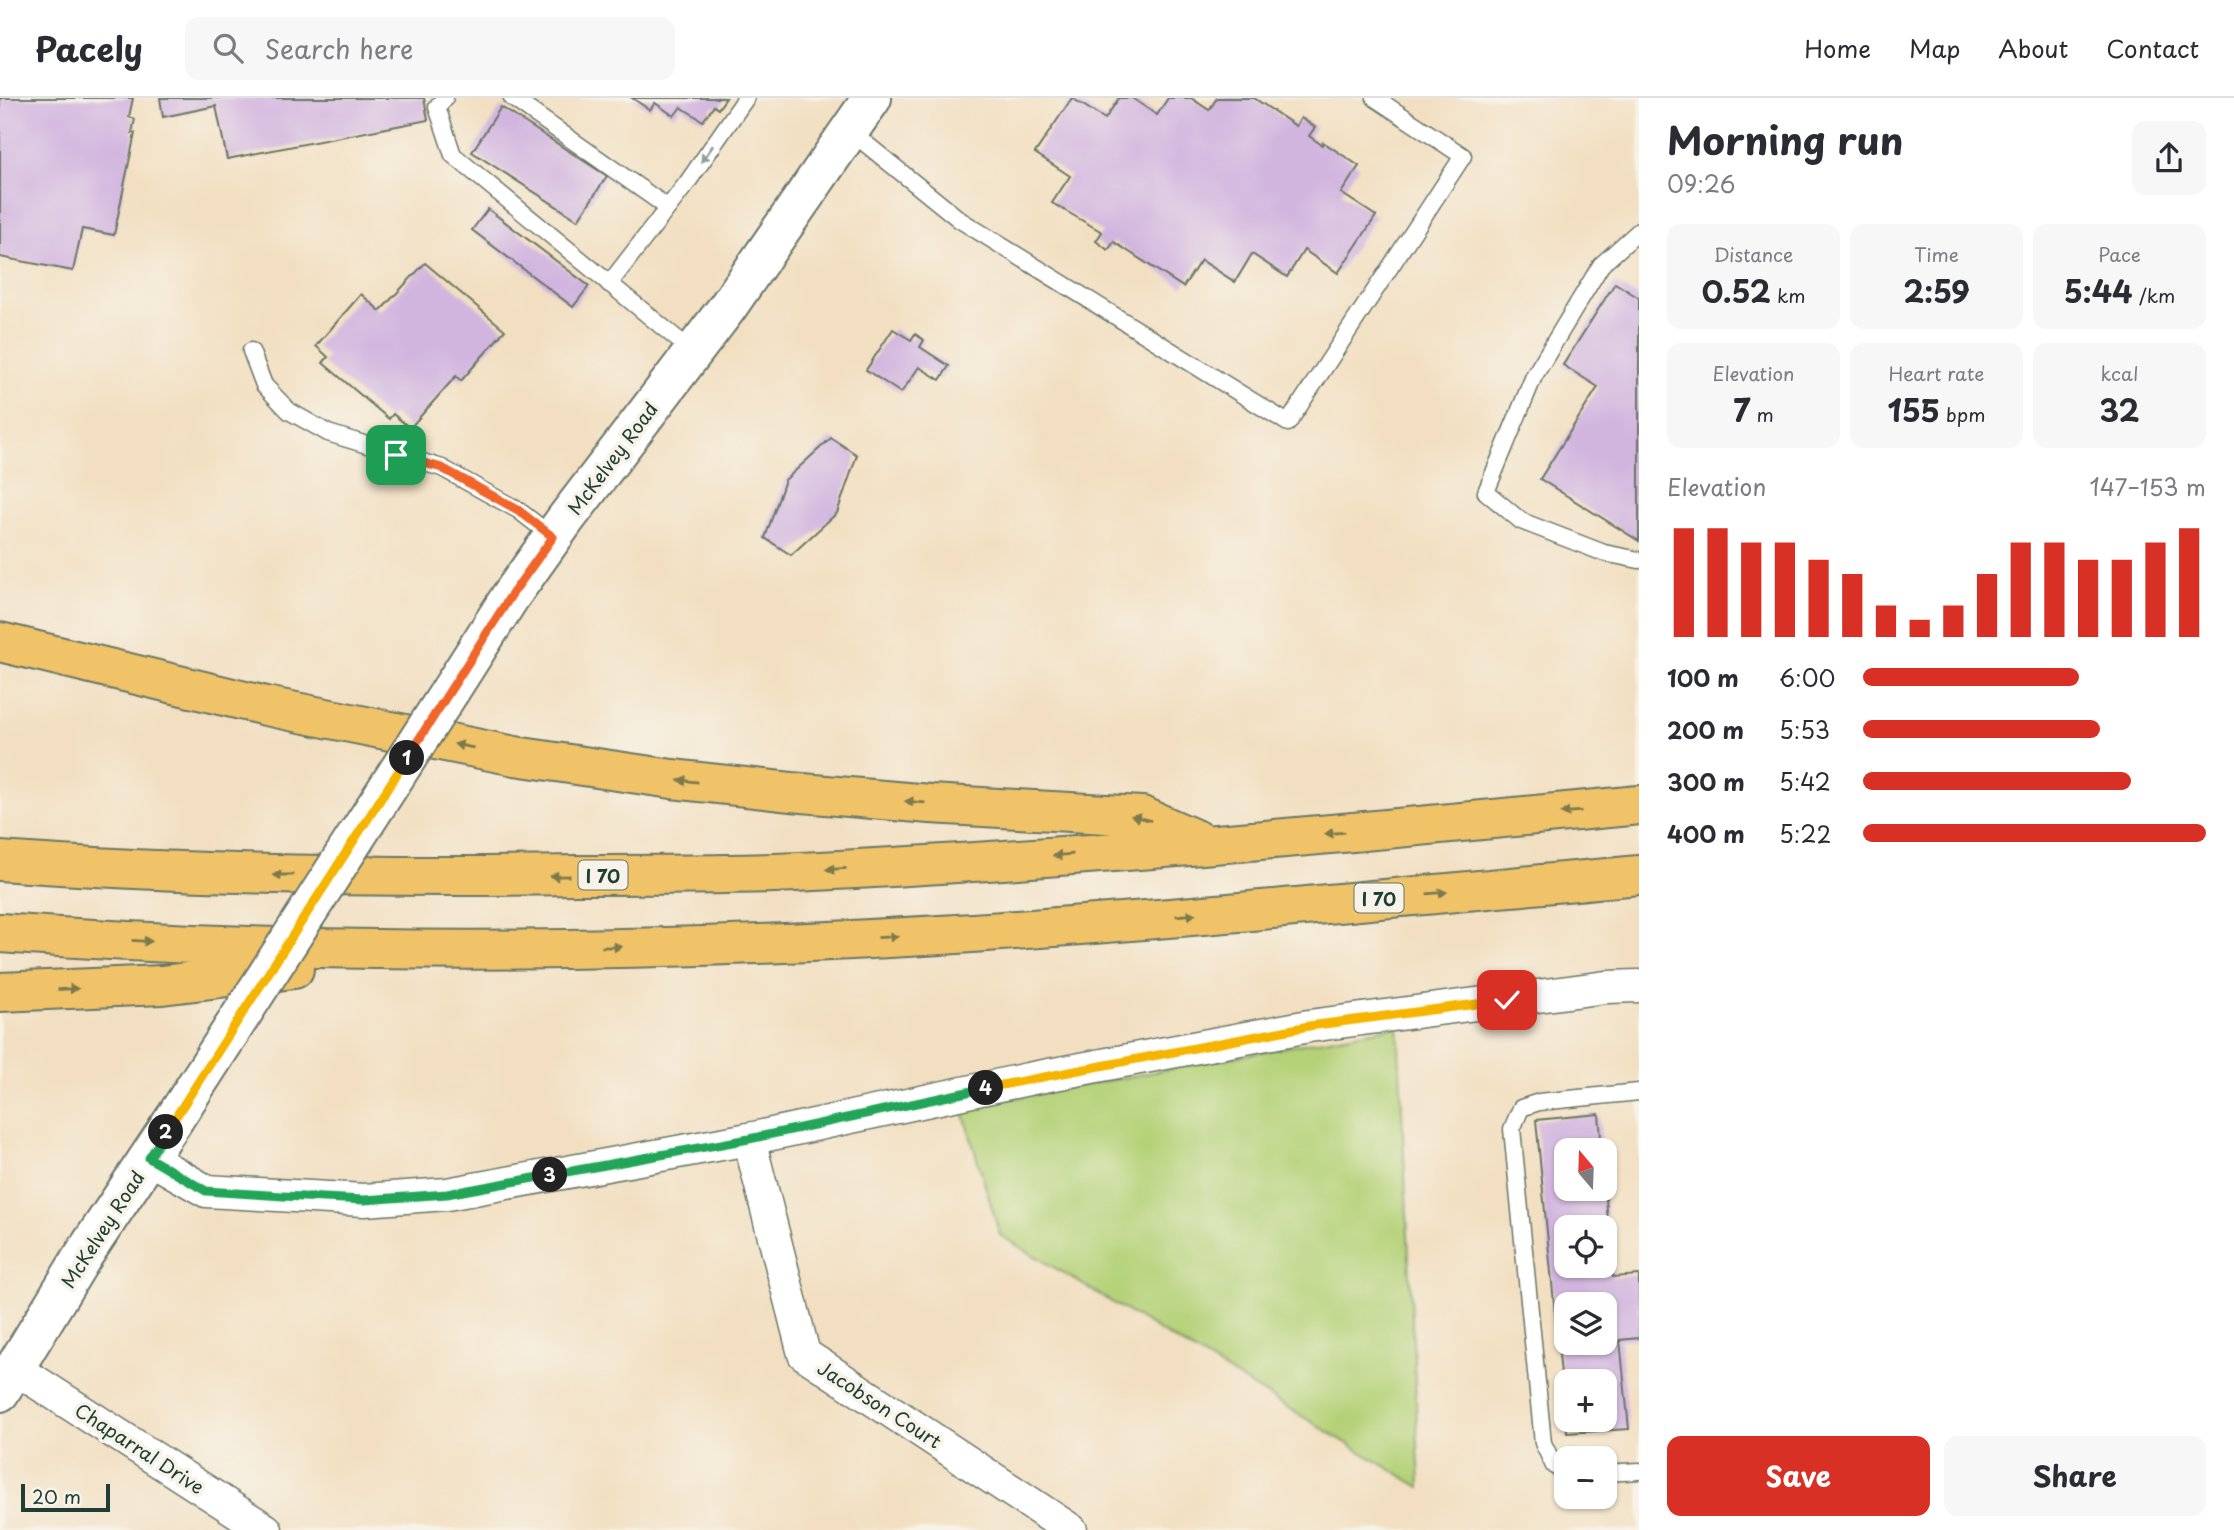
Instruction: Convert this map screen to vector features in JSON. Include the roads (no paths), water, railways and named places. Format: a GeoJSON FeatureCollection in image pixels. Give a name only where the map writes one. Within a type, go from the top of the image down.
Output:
{"type":"FeatureCollection","features":[{"type":"Feature","properties":{"kind":"highway"},"geometry":{"type":"LineString","coordinates":[[0,642],[265,706],[515,756],[672,779],[792,792],[930,804],[1142,816],[1205,844]]}},
{"type":"Feature","properties":{"kind":"highway","name":"I 70"},"geometry":{"type":"LineString","coordinates":[[0,861],[265,875],[731,873],[982,862],[1639,806]]}},
{"type":"Feature","properties":{"kind":"highway","name":"I 70"},"geometry":{"type":"LineString","coordinates":[[0,933],[202,944],[470,949],[641,947],[956,934],[1639,875]]}},
{"type":"Feature","properties":{"kind":"highway"},"geometry":{"type":"LineString","coordinates":[[0,992],[162,985],[470,949]]}},
{"type":"Feature","properties":{"kind":"street","name":"McKelvey Road"},"geometry":{"type":"LineString","coordinates":[[7,1379],[510,597],[614,453],[727,307],[872,98]]}},
{"type":"Feature","properties":{"kind":"street"},"geometry":{"type":"LineString","coordinates":[[149,1158],[206,1191],[364,1200],[447,1194],[749,1139],[1027,1079],[1309,1026],[1606,987],[1639,986]]}},
{"type":"Feature","properties":{"kind":"street","name":"Jacobson Court"},"geometry":{"type":"LineString","coordinates":[[749,1139],[804,1354],[1071,1530]]}},
{"type":"Feature","properties":{"kind":"street","name":"Chaparral Drive"},"geometry":{"type":"LineString","coordinates":[[7,1379],[266,1530]]}},
{"type":"Feature","properties":{"kind":"lane"},"geometry":{"type":"LineString","coordinates":[[445,98],[438,107],[453,155],[693,352]]}},
{"type":"Feature","properties":{"kind":"lane"},"geometry":{"type":"LineString","coordinates":[[512,98],[667,207]]}},
{"type":"Feature","properties":{"kind":"lane"},"geometry":{"type":"LineString","coordinates":[[609,284],[687,183],[746,98]]}},
{"type":"Feature","properties":{"kind":"lane"},"geometry":{"type":"LineString","coordinates":[[850,131],[960,220],[1288,423],[1463,156],[1375,98]]}},
{"type":"Feature","properties":{"kind":"lane"},"geometry":{"type":"LineString","coordinates":[[1639,231],[1601,265],[1534,376],[1486,492],[1521,521],[1604,553],[1639,560]]}},
{"type":"Feature","properties":{"kind":"lane"},"geometry":{"type":"LineString","coordinates":[[251,351],[264,385],[289,411],[328,433],[442,468],[518,510],[553,537]]}},
{"type":"Feature","properties":{"kind":"lane"},"geometry":{"type":"LineString","coordinates":[[1554,1464],[1543,1443],[1512,1129],[1521,1108],[1539,1102],[1639,1092]]}},
{"type":"Feature","properties":{"kind":"lane"},"geometry":{"type":"LineString","coordinates":[[1617,1472],[1639,1471]]}}]}
